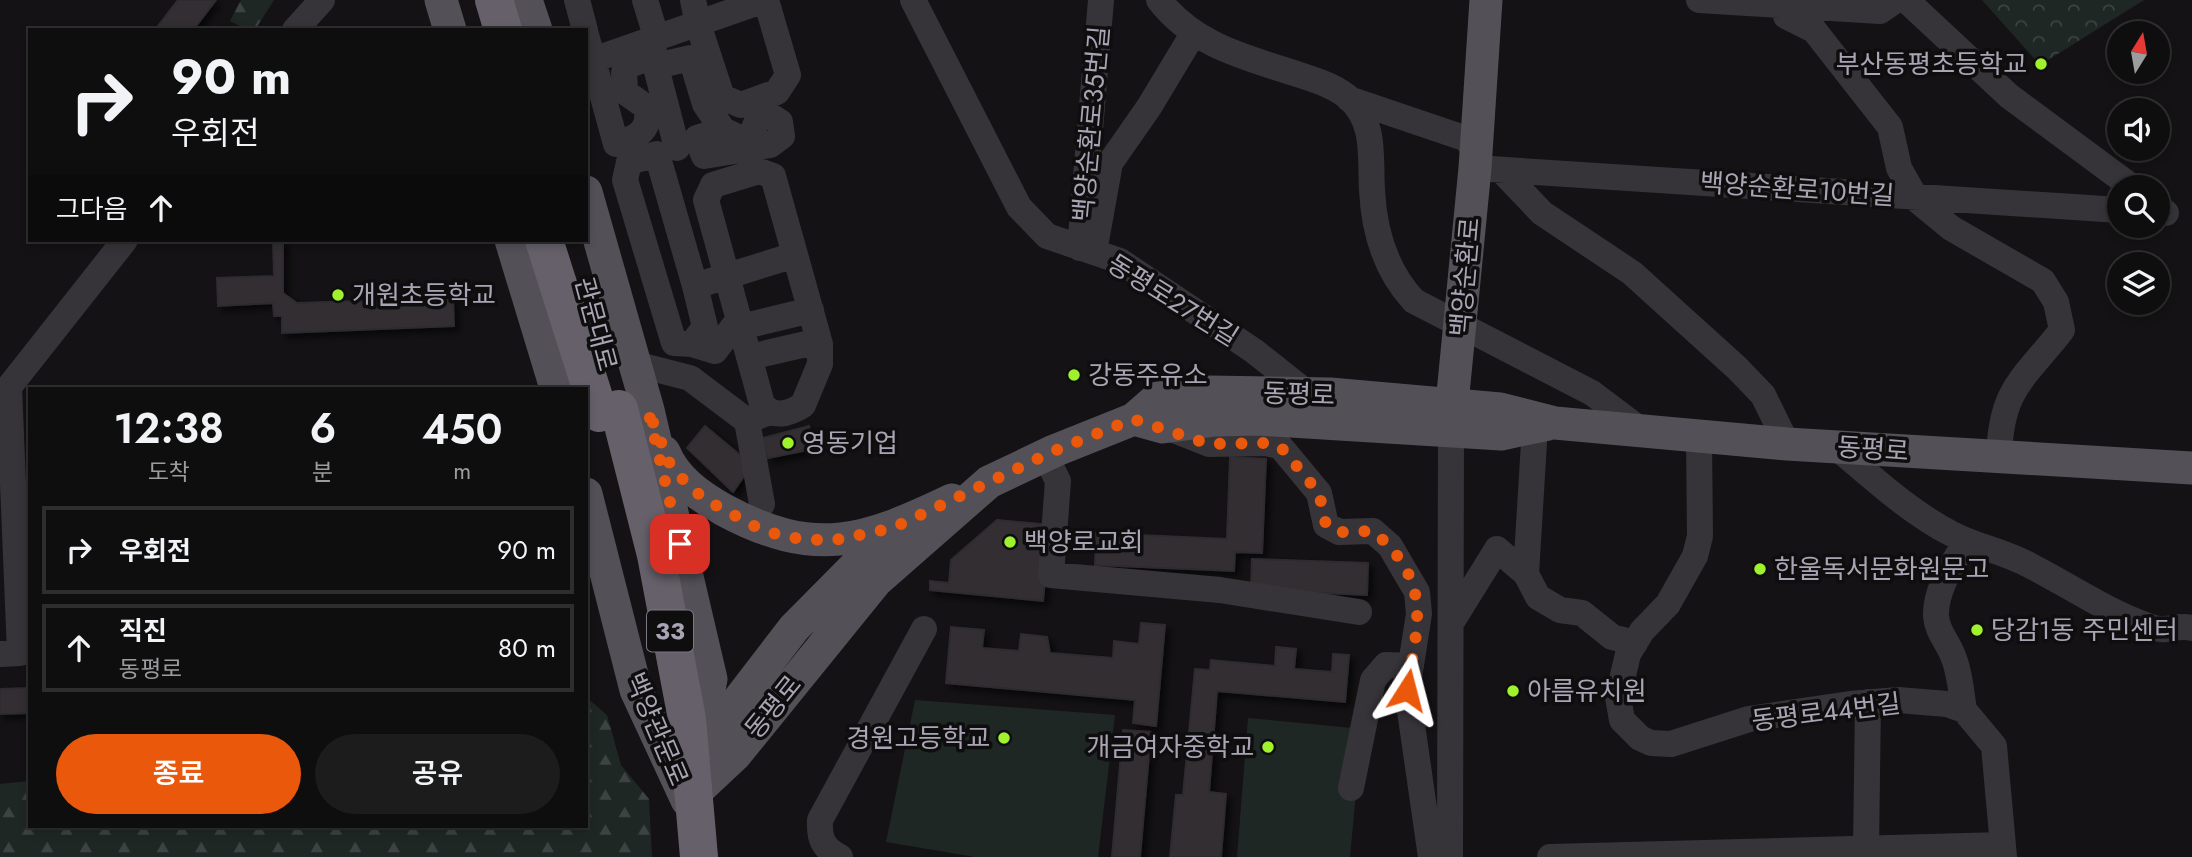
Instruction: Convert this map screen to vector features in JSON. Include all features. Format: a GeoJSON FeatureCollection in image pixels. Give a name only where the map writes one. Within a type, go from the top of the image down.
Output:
{"type":"FeatureCollection","features":[{"type":"Feature","properties":{"kind":"highway"},"geometry":{"type":"LineString","coordinates":[[468,0],[476,28]]}},
{"type":"Feature","properties":{"kind":"highway"},"geometry":{"type":"LineString","coordinates":[[494,0],[502,28]]}},
{"type":"Feature","properties":{"kind":"highway","name":"관문대로"},"geometry":{"type":"LineString","coordinates":[[545,242],[622,411]]}},
{"type":"Feature","properties":{"kind":"highway","name":"관문대로"},"geometry":{"type":"LineString","coordinates":[[573,242],[622,411]]}},
{"type":"Feature","properties":{"kind":"highway","name":"33"},"geometry":{"type":"LineString","coordinates":[[622,411],[639,572],[666,724],[678,857]]}},
{"type":"Feature","properties":{"kind":"highway","name":"33"},"geometry":{"type":"LineString","coordinates":[[622,411],[656,555],[687,719],[699,857]]}},
{"type":"Feature","properties":{"kind":"main road"},"geometry":{"type":"LineString","coordinates":[[441,0],[449,28]]}},
{"type":"Feature","properties":{"kind":"main road"},"geometry":{"type":"LineString","coordinates":[[526,0],[535,28]]}},
{"type":"Feature","properties":{"kind":"main road","name":"백양순환로"},"geometry":{"type":"LineString","coordinates":[[1452,417],[1461,324],[1484,162],[1486,0]]}},
{"type":"Feature","properties":{"kind":"main road","name":"백양관문로"},"geometry":{"type":"LineString","coordinates":[[588,199],[635,364],[622,411],[711,678],[687,800],[692,857]]}},
{"type":"Feature","properties":{"kind":"main road"},"geometry":{"type":"LineString","coordinates":[[512,242],[556,387]]}},
{"type":"Feature","properties":{"kind":"main road","name":"동평로"},"geometry":{"type":"LineString","coordinates":[[1148,423],[1158,398],[1208,392],[1307,393],[1452,417]]}},
{"type":"Feature","properties":{"kind":"main road","name":"동평로"},"geometry":{"type":"LineString","coordinates":[[687,800],[735,755],[876,581],[989,482],[1045,455],[1148,423],[1452,417],[1500,409],[1545,424],[1787,444],[2192,468]]}},
{"type":"Feature","properties":{"kind":"main road"},"geometry":{"type":"LineString","coordinates":[[622,411],[672,469],[704,499],[758,528],[785,537],[830,541],[893,528],[989,482]]}},
{"type":"Feature","properties":{"kind":"main road","name":"백양관문로"},"geometry":{"type":"LineString","coordinates":[[588,502],[636,690],[687,800]]}},
{"type":"Feature","properties":{"kind":"main road","name":"동평로"},"geometry":{"type":"LineString","coordinates":[[687,800],[711,736],[794,628],[893,528]]}},
{"type":"Feature","properties":{"kind":"street"},"geometry":{"type":"LineString","coordinates":[[297,28],[322,0]]}},
{"type":"Feature","properties":{"kind":"street"},"geometry":{"type":"LineString","coordinates":[[577,0],[584,28]]}},
{"type":"Feature","properties":{"kind":"street"},"geometry":{"type":"LineString","coordinates":[[645,0],[654,54],[676,101],[667,151],[705,327],[704,347]]}},
{"type":"Feature","properties":{"kind":"street"},"geometry":{"type":"LineString","coordinates":[[696,12],[722,97],[741,105],[777,92],[788,75],[765,0],[696,12],[654,54],[630,65],[624,72],[625,92],[646,107],[649,118],[644,131],[633,139],[616,144],[590,47],[654,54],[691,58],[705,104],[723,130]]}},
{"type":"Feature","properties":{"kind":"street","name":"동평로27번길"},"geometry":{"type":"LineString","coordinates":[[913,0],[1019,207],[1047,236],[1120,261],[1254,351],[1307,393]]}},
{"type":"Feature","properties":{"kind":"street","name":"백양순환로35번길"},"geometry":{"type":"LineString","coordinates":[[1080,247],[1101,0]]}},
{"type":"Feature","properties":{"kind":"street"},"geometry":{"type":"LineString","coordinates":[[1159,0],[1193,34],[1219,48],[1321,82],[1349,99],[1464,138],[1484,162],[1542,213],[1632,273],[1737,368],[1763,394],[1787,444]]}},
{"type":"Feature","properties":{"kind":"street"},"geometry":{"type":"LineString","coordinates":[[1699,0],[1881,11],[1896,0]]}},
{"type":"Feature","properties":{"kind":"street"},"geometry":{"type":"LineString","coordinates":[[1906,0],[2009,96],[2116,175]]}},
{"type":"Feature","properties":{"kind":"street"},"geometry":{"type":"LineString","coordinates":[[1783,3],[1786,16],[1814,30],[1890,127],[1899,168],[1915,196],[1951,228],[2043,281],[2056,302],[2062,330],[2012,389],[2000,426],[1999,457]]}},
{"type":"Feature","properties":{"kind":"street"},"geometry":{"type":"LineString","coordinates":[[1080,247],[1096,241],[1110,163],[1149,107],[1193,34]]}},
{"type":"Feature","properties":{"kind":"street"},"geometry":{"type":"LineString","coordinates":[[1349,99],[1360,111],[1372,147],[1374,215],[1385,259],[1414,301],[1592,393],[1641,430]]}},
{"type":"Feature","properties":{"kind":"street"},"geometry":{"type":"LineString","coordinates":[[667,151],[713,186]]}},
{"type":"Feature","properties":{"kind":"street"},"geometry":{"type":"LineString","coordinates":[[667,151],[629,162],[625,180],[674,343],[704,347],[757,386]]}},
{"type":"Feature","properties":{"kind":"street","name":"백양순환로10번길"},"geometry":{"type":"LineString","coordinates":[[1484,162],[2107,209]]}},
{"type":"Feature","properties":{"kind":"street"},"geometry":{"type":"LineString","coordinates":[[635,364],[690,378],[758,417],[778,414],[803,405],[820,364],[819,341],[773,176],[759,171],[713,186],[706,200],[757,386],[758,417],[762,504]]}},
{"type":"Feature","properties":{"kind":"street"},"geometry":{"type":"LineString","coordinates":[[0,654],[20,653],[9,387],[123,242]]}},
{"type":"Feature","properties":{"kind":"street"},"geometry":{"type":"LineString","coordinates":[[695,286],[795,255]]}},
{"type":"Feature","properties":{"kind":"street"},"geometry":{"type":"LineString","coordinates":[[704,347],[740,323],[811,310]]}},
{"type":"Feature","properties":{"kind":"street"},"geometry":{"type":"LineString","coordinates":[[750,357],[819,341]]}},
{"type":"Feature","properties":{"kind":"street"},"geometry":{"type":"LineString","coordinates":[[1450,857],[1452,417]]}},
{"type":"Feature","properties":{"kind":"street"},"geometry":{"type":"LineString","coordinates":[[1148,423],[1209,444],[1265,443],[1280,446],[1319,493],[1326,525],[1339,532],[1373,531],[1391,546],[1417,592],[1419,614],[1407,690],[1432,857]]}},
{"type":"Feature","properties":{"kind":"street"},"geometry":{"type":"LineString","coordinates":[[1526,574],[1545,424]]}},
{"type":"Feature","properties":{"kind":"street","name":"동평로44번길"},"geometry":{"type":"LineString","coordinates":[[1699,436],[1700,536],[1695,556],[1668,604],[1635,643],[1625,663],[1618,705],[1622,720],[1631,732],[1651,743],[1671,744],[1749,719],[1868,702],[1898,700],[1947,704],[1964,709]]}},
{"type":"Feature","properties":{"kind":"street"},"geometry":{"type":"LineString","coordinates":[[1836,447],[1893,495],[1966,541],[2032,566],[2092,602],[2154,629],[2166,630],[2181,625],[2192,628]]}},
{"type":"Feature","properties":{"kind":"street"},"geometry":{"type":"LineString","coordinates":[[1045,455],[1058,481],[1051,575],[1220,590],[1359,612]]}},
{"type":"Feature","properties":{"kind":"street"},"geometry":{"type":"LineString","coordinates":[[1550,857],[1794,854],[1866,849],[2003,851],[1994,746],[1964,709],[1953,654],[1944,642],[1936,617],[1938,600],[1950,569],[1966,541]]}},
{"type":"Feature","properties":{"kind":"street"},"geometry":{"type":"LineString","coordinates":[[1453,620],[1497,549],[1526,574],[1538,597],[1560,610],[1582,613],[1612,637],[1635,643]]}},
{"type":"Feature","properties":{"kind":"street"},"geometry":{"type":"LineString","coordinates":[[840,857],[826,850],[819,835],[820,820],[924,629]]}},
{"type":"Feature","properties":{"kind":"street"},"geometry":{"type":"LineString","coordinates":[[1351,788],[1373,680],[1386,665],[1411,666]]}},
{"type":"Feature","properties":{"kind":"street"},"geometry":{"type":"LineString","coordinates":[[1866,849],[1868,702]]}},
{"type":"Feature","properties":{"kind":"green space"},"geometry":{"type":"Polygon","coordinates":[[[241,0],[274,0],[256,28],[244,28],[230,21],[241,0]]]}},
{"type":"Feature","properties":{"kind":"green space"},"geometry":{"type":"Polygon","coordinates":[[[1982,0],[2144,0],[2107,21],[2040,65],[1982,0]]]}},
{"type":"Feature","properties":{"kind":"green space"},"geometry":{"type":"Polygon","coordinates":[[[588,699],[607,715],[621,765],[649,799],[652,857],[0,857],[0,784],[28,781],[28,828],[588,828],[588,699]]]}},
{"type":"Feature","properties":{"kind":"green space"},"geometry":{"type":"Polygon","coordinates":[[[915,700],[1115,715],[1098,857],[975,857],[886,842],[915,700]]]}},
{"type":"Feature","properties":{"kind":"green space"},"geometry":{"type":"Polygon","coordinates":[[[1248,718],[1362,729],[1350,857],[1237,857],[1248,718]]]}},
{"type":"Feature","properties":{"kind":"building"},"geometry":{"type":"Polygon","coordinates":[[[178,0],[216,0],[195,28],[157,28],[178,0]]]}},
{"type":"Feature","properties":{"kind":"building"},"geometry":{"type":"Polygon","coordinates":[[[273,242],[283,242],[283,293],[297,303],[453,298],[454,326],[282,333],[282,316],[274,316],[273,303],[218,306],[217,278],[274,276],[273,242]]]}},
{"type":"Feature","properties":{"kind":"building"},"geometry":{"type":"Polygon","coordinates":[[[705,426],[752,465],[733,492],[687,448],[705,426]]]}},
{"type":"Feature","properties":{"kind":"building","name":"영동기업"},"geometry":{"type":"Polygon","coordinates":[[[809,426],[813,449],[768,458],[763,438],[809,426]]]}},
{"type":"Feature","properties":{"kind":"building"},"geometry":{"type":"Polygon","coordinates":[[[1230,457],[1266,459],[1262,553],[1235,552],[1234,571],[1095,565],[1096,533],[1227,539],[1230,457]]]}},
{"type":"Feature","properties":{"kind":"building","name":"백양로교회"},"geometry":{"type":"Polygon","coordinates":[[[997,520],[1050,525],[1043,601],[930,590],[930,581],[949,583],[951,560],[997,520]]]}},
{"type":"Feature","properties":{"kind":"building"},"geometry":{"type":"Polygon","coordinates":[[[1252,559],[1368,563],[1367,595],[1251,590],[1252,559]]]}},
{"type":"Feature","properties":{"kind":"building"},"geometry":{"type":"Polygon","coordinates":[[[1141,623],[1165,625],[1156,726],[1133,723],[1135,700],[946,683],[951,627],[984,630],[982,648],[1019,651],[1021,634],[1047,637],[1050,653],[1113,658],[1114,641],[1139,644],[1141,623]]]}},
{"type":"Feature","properties":{"kind":"building"},"geometry":{"type":"Polygon","coordinates":[[[1276,647],[1296,649],[1294,669],[1332,672],[1333,654],[1349,655],[1345,702],[1217,691],[1209,792],[1226,794],[1221,857],[1170,857],[1176,795],[1183,795],[1195,669],[1210,670],[1211,660],[1275,666],[1276,647]]]}},
{"type":"Feature","properties":{"kind":"building"},"geometry":{"type":"Polygon","coordinates":[[[28,688],[28,713],[0,714],[0,689],[28,688]]]}},
{"type":"Feature","properties":{"kind":"building"},"geometry":{"type":"Polygon","coordinates":[[[1123,730],[1151,732],[1140,857],[1112,857],[1123,730]]]}},
{"type":"Feature","properties":{"kind":"place","name":"부산동평초등학교"},"geometry":{"type":"Point","coordinates":[2041,64]}},
{"type":"Feature","properties":{"kind":"place","name":"개원초등학교"},"geometry":{"type":"Point","coordinates":[338,295]}},
{"type":"Feature","properties":{"kind":"place","name":"강동주유소"},"geometry":{"type":"Point","coordinates":[1074,375]}},
{"type":"Feature","properties":{"kind":"place","name":"영동기업"},"geometry":{"type":"Point","coordinates":[788,443]}},
{"type":"Feature","properties":{"kind":"place","name":"백양로교회"},"geometry":{"type":"Point","coordinates":[1010,542]}},
{"type":"Feature","properties":{"kind":"place","name":"한울독서문화원문고"},"geometry":{"type":"Point","coordinates":[1760,569]}},
{"type":"Feature","properties":{"kind":"place","name":"당감1동 주민센터"},"geometry":{"type":"Point","coordinates":[1977,630]}},
{"type":"Feature","properties":{"kind":"place","name":"아름유치원"},"geometry":{"type":"Point","coordinates":[1513,691]}},
{"type":"Feature","properties":{"kind":"place","name":"경원고등학교"},"geometry":{"type":"Point","coordinates":[1004,738]}},
{"type":"Feature","properties":{"kind":"place","name":"개금여자중학교"},"geometry":{"type":"Point","coordinates":[1268,747]}},
{"type":"Feature","properties":{"kind":"route"},"geometry":{"type":"LineString","coordinates":[[680,544],[648,410],[672,469],[704,499],[771,533],[830,541],[893,528],[1054,451],[1133,419],[1209,444],[1265,443],[1280,446],[1319,493],[1326,525],[1339,532],[1373,531],[1391,546],[1417,592],[1419,614],[1407,690]]}}]}
